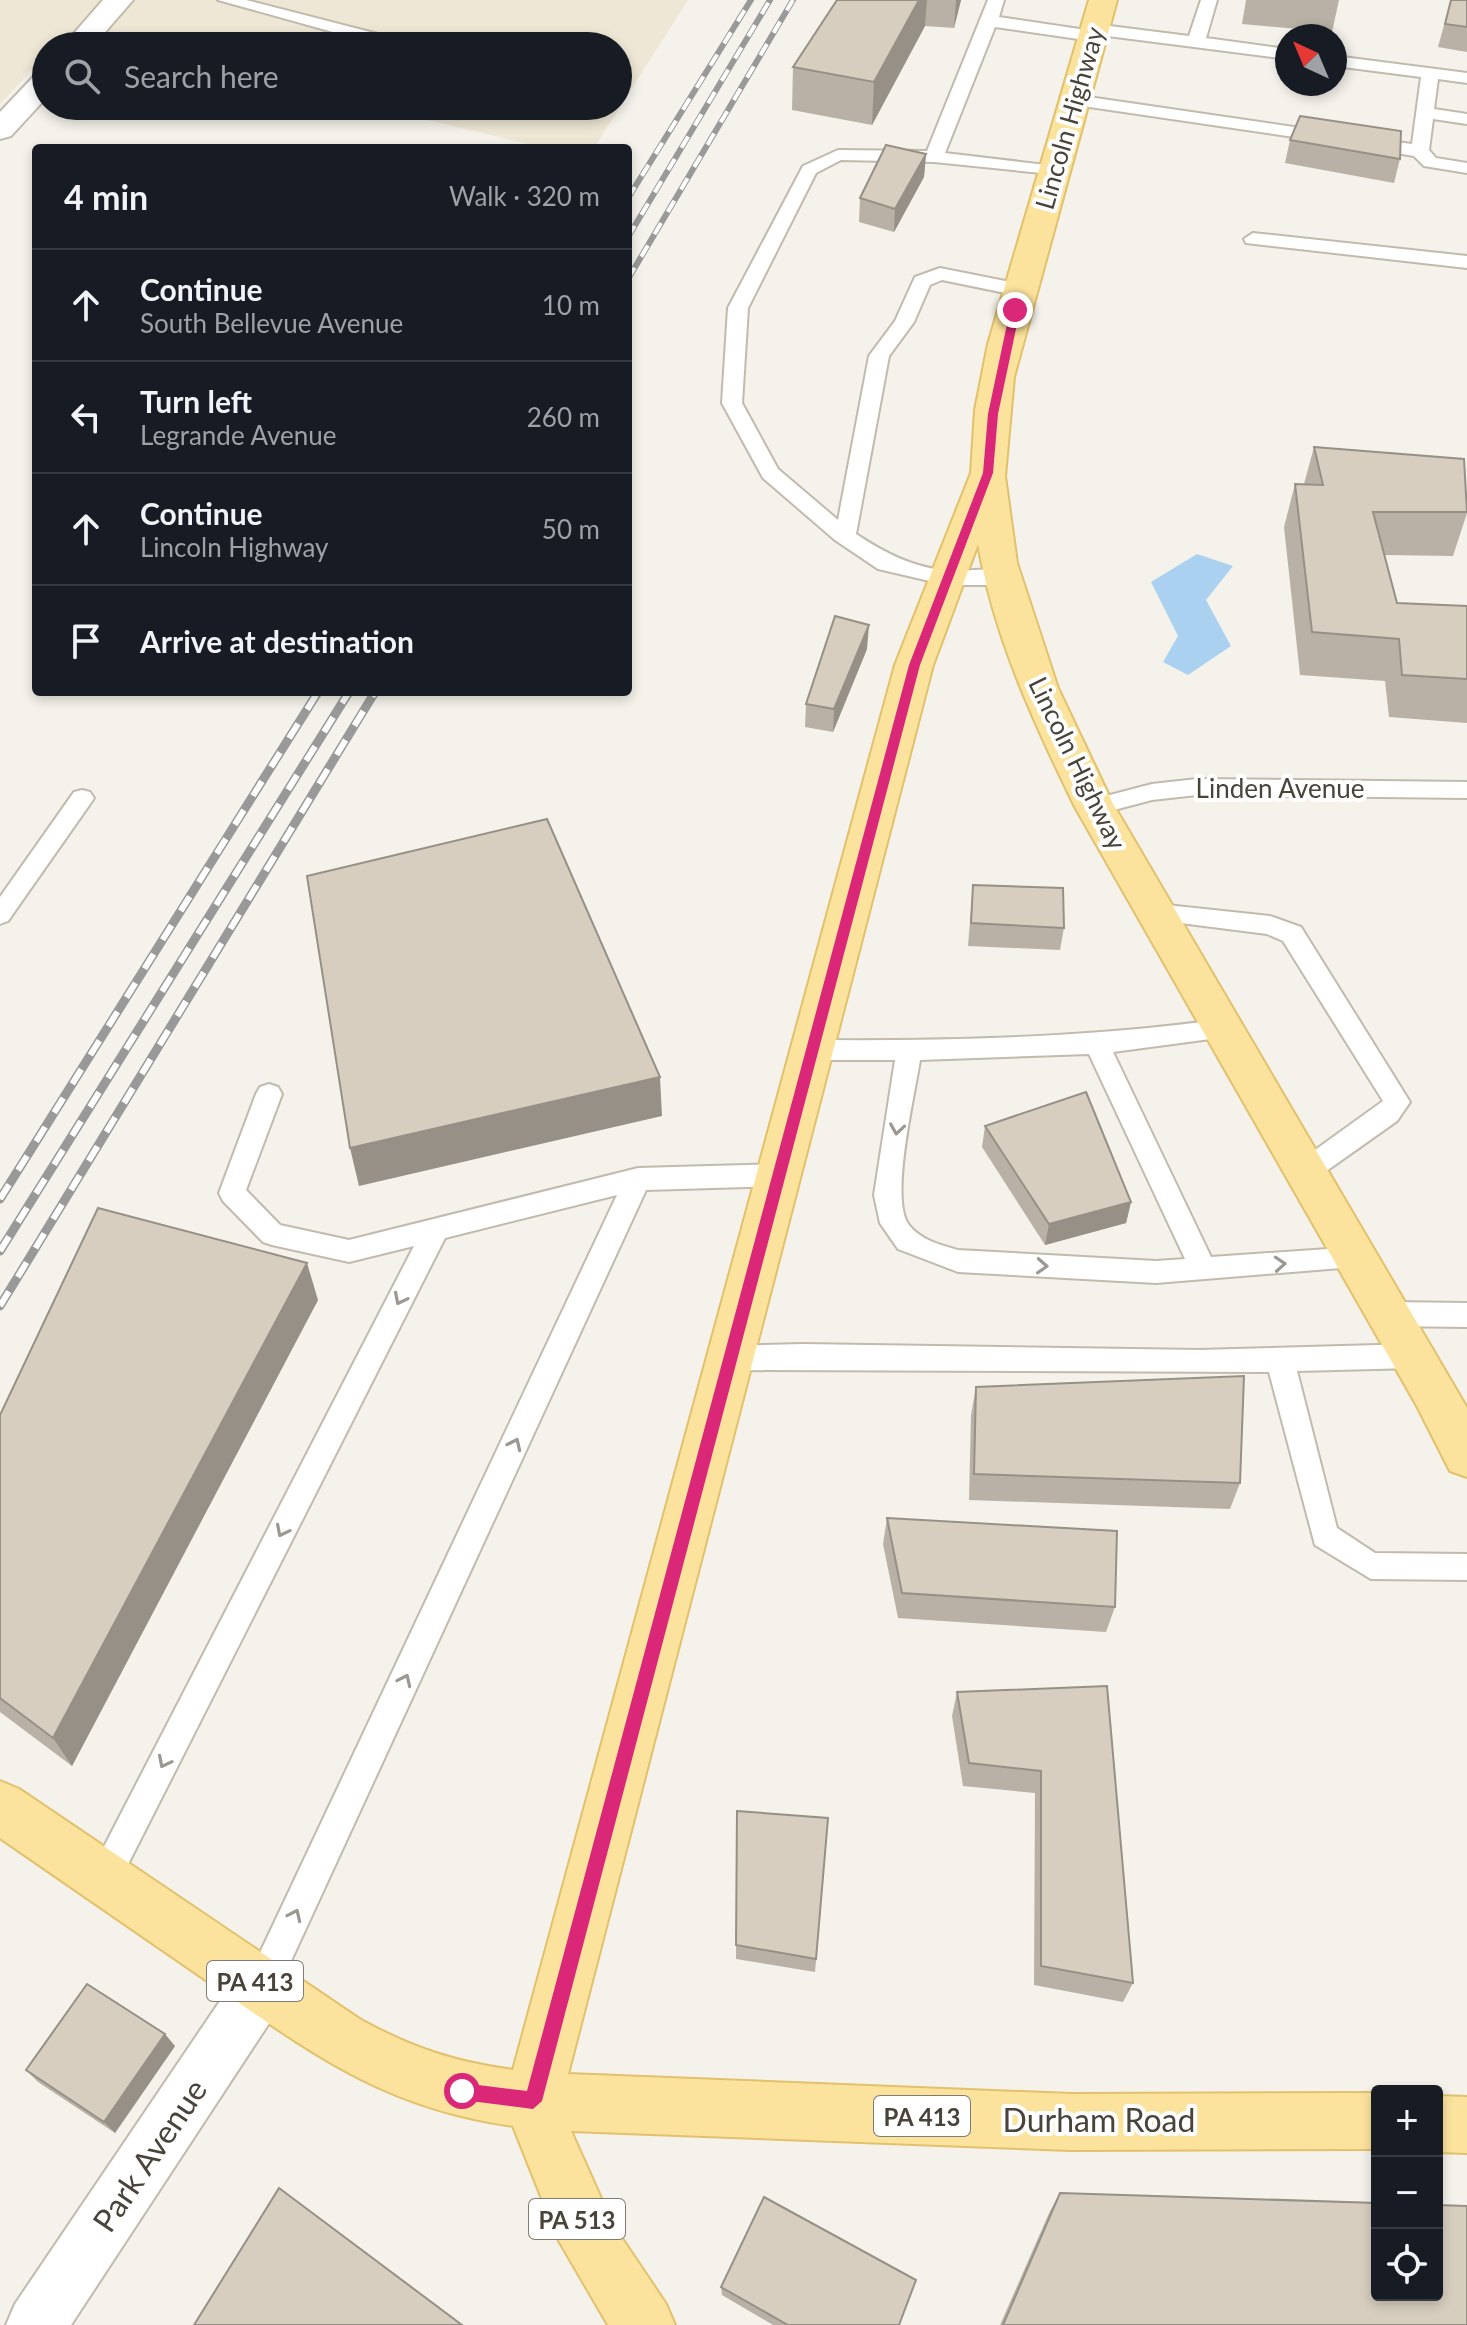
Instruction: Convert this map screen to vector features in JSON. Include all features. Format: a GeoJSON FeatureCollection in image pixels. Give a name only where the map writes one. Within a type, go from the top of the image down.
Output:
{"type":"FeatureCollection","features":[{"type":"Feature","properties":{"kind":"main road","name":"Lincoln Highway"},"geometry":{"type":"LineString","coordinates":[[1097,22],[1020,290],[1000,374],[988,473],[993,528],[1003,578],[1027,658],[1095,807],[1390,1314],[1467,1456]]}},
{"type":"Feature","properties":{"kind":"main road"},"geometry":{"type":"LineString","coordinates":[[533,2101],[914,665],[988,473]]}},
{"type":"Feature","properties":{"kind":"main road","name":"PA 413"},"geometry":{"type":"LineString","coordinates":[[0,1807],[341,2040],[399,2071],[462,2091],[533,2101]]}},
{"type":"Feature","properties":{"kind":"main road","name":"Durham Road"},"geometry":{"type":"LineString","coordinates":[[533,2101],[1071,2122],[1371,2121]]}},
{"type":"Feature","properties":{"kind":"main road","name":"PA 513"},"geometry":{"type":"LineString","coordinates":[[533,2101],[556,2173],[586,2238],[645,2325]]}},
{"type":"Feature","properties":{"kind":"main road"},"geometry":{"type":"LineString","coordinates":[[1443,2124],[1467,2125]]}},
{"type":"Feature","properties":{"kind":"street"},"geometry":{"type":"LineString","coordinates":[[90,32],[119,0]]}},
{"type":"Feature","properties":{"kind":"street"},"geometry":{"type":"LineString","coordinates":[[0,130],[32,95]]}},
{"type":"Feature","properties":{"kind":"street","name":"Park Avenue"},"geometry":{"type":"LineString","coordinates":[[36,2325],[262,1986]]}},
{"type":"Feature","properties":{"kind":"lane"},"geometry":{"type":"LineString","coordinates":[[226,0],[349,32]]}},
{"type":"Feature","properties":{"kind":"lane"},"geometry":{"type":"LineString","coordinates":[[934,157],[996,0]]}},
{"type":"Feature","properties":{"kind":"lane"},"geometry":{"type":"LineString","coordinates":[[1196,42],[1209,0]]}},
{"type":"Feature","properties":{"kind":"lane"},"geometry":{"type":"LineString","coordinates":[[989,21],[1097,22],[1196,42],[1275,52]]}},
{"type":"Feature","properties":{"kind":"lane"},"geometry":{"type":"LineString","coordinates":[[1347,63],[1467,78]]}},
{"type":"Feature","properties":{"kind":"lane"},"geometry":{"type":"LineString","coordinates":[[1420,151],[1430,73]]}},
{"type":"Feature","properties":{"kind":"lane"},"geometry":{"type":"LineString","coordinates":[[1075,100],[1420,151],[1430,162],[1467,168]]}},
{"type":"Feature","properties":{"kind":"lane"},"geometry":{"type":"LineString","coordinates":[[1427,113],[1467,119]]}},
{"type":"Feature","properties":{"kind":"lane"},"geometry":{"type":"LineString","coordinates":[[1003,578],[947,578],[886,564],[845,537],[770,473],[732,403],[738,308],[809,170],[838,155],[934,157],[1055,171]]}},
{"type":"Feature","properties":{"kind":"lane"},"geometry":{"type":"LineString","coordinates":[[1253,239],[1467,262]]}},
{"type":"Feature","properties":{"kind":"lane"},"geometry":{"type":"LineString","coordinates":[[845,537],[879,356],[904,322],[922,281],[940,274],[1020,290]]}},
{"type":"Feature","properties":{"kind":"lane","name":"Linden Avenue"},"geometry":{"type":"LineString","coordinates":[[1095,807],[1152,792],[1209,786],[1467,790]]}},
{"type":"Feature","properties":{"kind":"lane"},"geometry":{"type":"LineString","coordinates":[[0,915],[82,798]]}},
{"type":"Feature","properties":{"kind":"lane"},"geometry":{"type":"LineString","coordinates":[[1157,913],[1270,925],[1292,934],[1397,1102],[1388,1114],[1306,1171]]}},
{"type":"Feature","properties":{"kind":"lane"},"geometry":{"type":"LineString","coordinates":[[812,1050],[909,1052],[1097,1045],[1133,1043],[1224,1029]]}},
{"type":"Feature","properties":{"kind":"lane"},"geometry":{"type":"LineString","coordinates":[[1097,1045],[1203,1269]]}},
{"type":"Feature","properties":{"kind":"lane"},"geometry":{"type":"LineString","coordinates":[[909,1052],[887,1195],[888,1219],[896,1232],[926,1253],[958,1261],[1156,1272],[1357,1258]]}},
{"type":"Feature","properties":{"kind":"lane"},"geometry":{"type":"LineString","coordinates":[[269,1094],[232,1193],[272,1234],[349,1251],[638,1179],[779,1175]]}},
{"type":"Feature","properties":{"kind":"lane"},"geometry":{"type":"LineString","coordinates":[[262,1986],[638,1179]]}},
{"type":"Feature","properties":{"kind":"lane"},"geometry":{"type":"LineString","coordinates":[[104,1879],[436,1230]]}},
{"type":"Feature","properties":{"kind":"lane"},"geometry":{"type":"LineString","coordinates":[[1390,1314],[1467,1315]]}},
{"type":"Feature","properties":{"kind":"lane"},"geometry":{"type":"LineString","coordinates":[[730,1358],[803,1356],[1199,1362],[1414,1356]]}},
{"type":"Feature","properties":{"kind":"lane"},"geometry":{"type":"LineString","coordinates":[[1280,1360],[1325,1536],[1371,1566],[1467,1567]]}},
{"type":"Feature","properties":{"kind":"shaded area"},"geometry":{"type":"Polygon","coordinates":[[[0,0],[688,0],[632,88],[632,32],[32,32],[32,70],[0,104],[0,0]]]}},
{"type":"Feature","properties":{"kind":"shaded area"},"geometry":{"type":"Polygon","coordinates":[[[428,120],[612,120],[597,144],[527,144],[428,120]]]}},
{"type":"Feature","properties":{"kind":"water"},"geometry":{"type":"Polygon","coordinates":[[[1197,554],[1233,566],[1206,600],[1231,646],[1188,675],[1163,662],[1178,636],[1151,582],[1197,554]]]}},
{"type":"Feature","properties":{"kind":"building"},"geometry":{"type":"Polygon","coordinates":[[[837,0],[919,0],[874,82],[793,67],[837,0]]]}},
{"type":"Feature","properties":{"kind":"building"},"geometry":{"type":"Polygon","coordinates":[[[1451,0],[1467,0],[1467,27],[1445,24],[1451,0]]]}},
{"type":"Feature","properties":{"kind":"building"},"geometry":{"type":"Polygon","coordinates":[[[1300,116],[1401,131],[1400,159],[1290,140],[1300,116]]]}},
{"type":"Feature","properties":{"kind":"building"},"geometry":{"type":"Polygon","coordinates":[[[886,145],[926,154],[895,209],[860,198],[886,145]]]}},
{"type":"Feature","properties":{"kind":"building"},"geometry":{"type":"Polygon","coordinates":[[[1314,447],[1464,459],[1467,512],[1373,512],[1397,603],[1467,606],[1467,679],[1402,675],[1399,639],[1312,632],[1295,484],[1323,485],[1314,447]]]}},
{"type":"Feature","properties":{"kind":"building"},"geometry":{"type":"Polygon","coordinates":[[[835,616],[869,625],[834,709],[806,704],[835,616]]]}},
{"type":"Feature","properties":{"kind":"building"},"geometry":{"type":"Polygon","coordinates":[[[547,819],[660,1077],[350,1148],[307,876],[547,819]]]}},
{"type":"Feature","properties":{"kind":"building"},"geometry":{"type":"Polygon","coordinates":[[[973,885],[1063,888],[1064,928],[971,923],[973,885]]]}},
{"type":"Feature","properties":{"kind":"building"},"geometry":{"type":"Polygon","coordinates":[[[1086,1092],[1131,1202],[1049,1224],[985,1126],[1086,1092]]]}},
{"type":"Feature","properties":{"kind":"building"},"geometry":{"type":"Polygon","coordinates":[[[98,1208],[307,1263],[53,1738],[0,1698],[0,1415],[98,1208]]]}},
{"type":"Feature","properties":{"kind":"building"},"geometry":{"type":"Polygon","coordinates":[[[1244,1376],[1240,1483],[974,1474],[976,1387],[1244,1376]]]}},
{"type":"Feature","properties":{"kind":"building"},"geometry":{"type":"Polygon","coordinates":[[[887,1518],[1117,1531],[1115,1607],[902,1593],[887,1518]]]}},
{"type":"Feature","properties":{"kind":"building"},"geometry":{"type":"Polygon","coordinates":[[[1107,1686],[1133,1983],[1041,1966],[1041,1771],[969,1763],[957,1692],[1107,1686]]]}},
{"type":"Feature","properties":{"kind":"building"},"geometry":{"type":"Polygon","coordinates":[[[737,1811],[828,1818],[816,1959],[736,1945],[737,1811]]]}},
{"type":"Feature","properties":{"kind":"building"},"geometry":{"type":"Polygon","coordinates":[[[87,1984],[165,2034],[104,2122],[26,2070],[87,1984]]]}},
{"type":"Feature","properties":{"kind":"building"},"geometry":{"type":"Polygon","coordinates":[[[279,2188],[462,2325],[194,2325],[279,2188]]]}},
{"type":"Feature","properties":{"kind":"building"},"geometry":{"type":"Polygon","coordinates":[[[1060,2193],[1371,2203],[1371,2301],[1443,2301],[1443,2205],[1467,2206],[1467,2325],[1003,2325],[1060,2193]]]}},
{"type":"Feature","properties":{"kind":"building"},"geometry":{"type":"Polygon","coordinates":[[[764,2197],[916,2280],[899,2325],[788,2325],[721,2287],[764,2197]]]}},
{"type":"Feature","properties":{"kind":"railway"},"geometry":{"type":"LineString","coordinates":[[632,192],[751,0]]}},
{"type":"Feature","properties":{"kind":"railway"},"geometry":{"type":"LineString","coordinates":[[632,230],[770,0]]}},
{"type":"Feature","properties":{"kind":"railway"},"geometry":{"type":"LineString","coordinates":[[632,272],[793,0]]}},
{"type":"Feature","properties":{"kind":"railway"},"geometry":{"type":"LineString","coordinates":[[0,1199],[315,696]]}},
{"type":"Feature","properties":{"kind":"railway"},"geometry":{"type":"LineString","coordinates":[[0,1251],[347,696]]}},
{"type":"Feature","properties":{"kind":"railway"},"geometry":{"type":"LineString","coordinates":[[0,1306],[373,696]]}},
{"type":"Feature","properties":{"kind":"route"},"geometry":{"type":"LineString","coordinates":[[462,2091],[533,2101],[914,665],[988,473],[993,414],[1015,310]]}}]}
